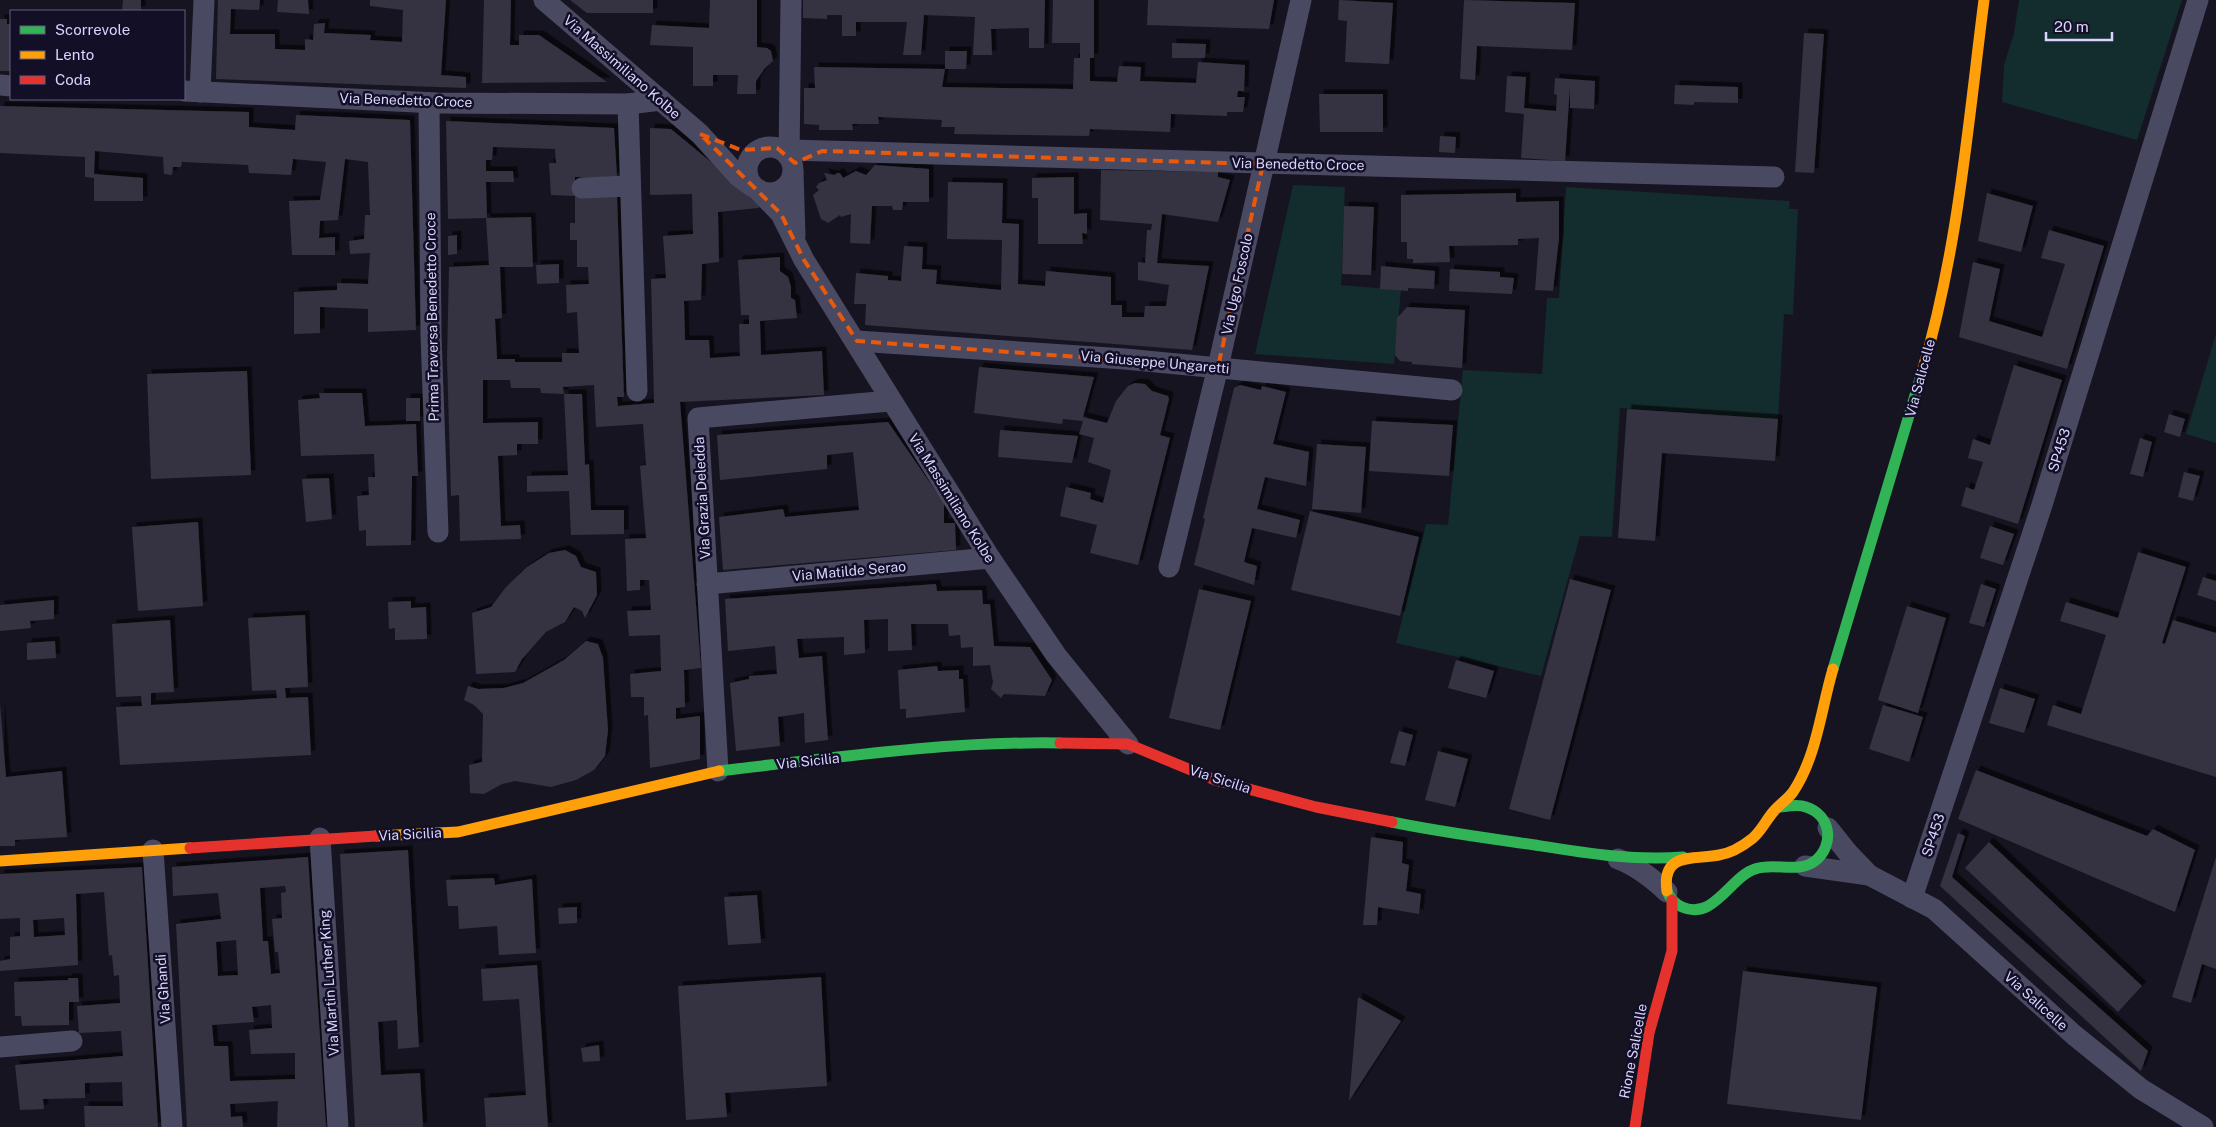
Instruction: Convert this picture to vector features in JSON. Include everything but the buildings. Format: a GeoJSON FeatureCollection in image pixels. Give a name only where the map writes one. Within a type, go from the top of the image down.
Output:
{"type":"FeatureCollection","features":[{"type":"Feature","properties":{"kind":"street"},"geometry":{"type":"LineString","coordinates":[[192,91],[204,0]]}},
{"type":"Feature","properties":{"kind":"street","name":"Via Massimiliano Kolbe"},"geometry":{"type":"LineString","coordinates":[[544,0],[700,134],[739,176],[756,189],[781,214],[804,260],[857,341],[890,401],[990,558],[1056,654],[1128,744]]}},
{"type":"Feature","properties":{"kind":"street"},"geometry":{"type":"LineString","coordinates":[[762,148],[750,157],[747,164],[748,180],[756,189],[775,194],[788,185],[790,159],[791,0]]}},
{"type":"Feature","properties":{"kind":"street","name":"Via Ugo Foscolo"},"geometry":{"type":"LineString","coordinates":[[1169,567],[1218,367],[1301,0]]}},
{"type":"Feature","properties":{"kind":"street","name":"Via Salicelle"},"geometry":{"type":"LineString","coordinates":[[1780,807],[1794,791],[1804,770],[1812,745],[1819,714],[1902,443],[1942,298],[1967,133],[1984,0]]}},
{"type":"Feature","properties":{"kind":"street","name":"SP453"},"geometry":{"type":"LineString","coordinates":[[1912,898],[2042,506],[2198,0]]}},
{"type":"Feature","properties":{"kind":"street","name":"Via Benedetto Croce"},"geometry":{"type":"LineString","coordinates":[[192,91],[429,102],[628,104],[661,100]]}},
{"type":"Feature","properties":{"kind":"street","name":"Prima Traversa Benedetto Croce"},"geometry":{"type":"LineString","coordinates":[[429,102],[431,335],[438,532]]}},
{"type":"Feature","properties":{"kind":"street"},"geometry":{"type":"LineString","coordinates":[[628,104],[637,391]]}},
{"type":"Feature","properties":{"kind":"street","name":"Via Massimiliano Kolbe"},"geometry":{"type":"LineString","coordinates":[[700,134],[720,145],[741,150],[777,148],[784,151],[790,159],[795,239]]}},
{"type":"Feature","properties":{"kind":"street","name":"Via Benedetto Croce"},"geometry":{"type":"LineString","coordinates":[[790,159],[822,151],[1108,157],[1263,164],[1421,166],[1774,177]]}},
{"type":"Feature","properties":{"kind":"street"},"geometry":{"type":"LineString","coordinates":[[582,188],[630,186]]}},
{"type":"Feature","properties":{"kind":"street","name":"Via Giuseppe Ungaretti"},"geometry":{"type":"LineString","coordinates":[[857,341],[1218,367],[1452,390]]}},
{"type":"Feature","properties":{"kind":"street","name":"Via Grazia Deledda"},"geometry":{"type":"LineString","coordinates":[[718,771],[698,418],[890,401]]}},
{"type":"Feature","properties":{"kind":"street","name":"Via Matilde Serao"},"geometry":{"type":"LineString","coordinates":[[707,584],[990,558]]}},
{"type":"Feature","properties":{"kind":"street","name":"Via Sicilia"},"geometry":{"type":"LineString","coordinates":[[0,861],[320,838],[458,832],[718,771],[894,751],[1012,742],[1128,744],[1215,780],[1316,807],[1436,831],[1608,856],[1656,859],[1683,857]]}},
{"type":"Feature","properties":{"kind":"street","name":"Via Salicelle"},"geometry":{"type":"LineString","coordinates":[[1812,745],[1814,776]]}},
{"type":"Feature","properties":{"kind":"street","name":"Via Salicelle"},"geometry":{"type":"LineString","coordinates":[[1805,866],[1814,862],[1827,843],[1824,821],[1817,797]]}},
{"type":"Feature","properties":{"kind":"street","name":"Via Salicelle"},"geometry":{"type":"LineString","coordinates":[[1683,857],[1709,856],[1734,851],[1764,828],[1775,810],[1780,807],[1791,804],[1816,809],[1848,853],[1869,875],[1934,909],[2074,1035],[2141,1089],[2203,1127]]}},
{"type":"Feature","properties":{"kind":"street","name":"Via Martin Luther King"},"geometry":{"type":"LineString","coordinates":[[320,838],[338,1127]]}},
{"type":"Feature","properties":{"kind":"street","name":"Via Ghandi"},"geometry":{"type":"LineString","coordinates":[[152,850],[172,1127]]}},
{"type":"Feature","properties":{"kind":"street","name":"Via Sicilia"},"geometry":{"type":"LineString","coordinates":[[1608,856],[1630,864],[1646,874],[1670,896]]}},
{"type":"Feature","properties":{"kind":"street"},"geometry":{"type":"LineString","coordinates":[[1683,857],[1670,870],[1666,885],[1670,896],[1679,906],[1698,910],[1715,905]]}},
{"type":"Feature","properties":{"kind":"street","name":"Via Salicelle"},"geometry":{"type":"LineString","coordinates":[[1715,905],[1740,877],[1752,870],[1766,866],[1805,866],[1869,875]]}},
{"type":"Feature","properties":{"kind":"street","name":"Rione Salicelle"},"geometry":{"type":"LineString","coordinates":[[1635,1127],[1649,1033],[1672,951],[1673,936],[1670,896]]}},
{"type":"Feature","properties":{"kind":"street"},"geometry":{"type":"LineString","coordinates":[[1698,920],[1715,905]]}},
{"type":"Feature","properties":{"kind":"street","name":"Rione Salicelle"},"geometry":{"type":"LineString","coordinates":[[1672,951],[1681,940]]}},
{"type":"Feature","properties":{"kind":"street"},"geometry":{"type":"LineString","coordinates":[[0,1046],[72,1041]]}},
{"type":"Feature","properties":{"kind":"highlighted area"},"geometry":{"type":"Polygon","coordinates":[[[700,134],[741,150],[777,148],[795,163],[822,151],[1263,164],[1218,367],[857,341],[804,260],[781,214],[700,134]]]}},
{"type":"Feature","properties":{"kind":"green space"},"geometry":{"type":"Polygon","coordinates":[[[2019,0],[2182,0],[2137,140],[2002,102],[2004,65],[2014,33],[2019,0]]]}},
{"type":"Feature","properties":{"kind":"green space"},"geometry":{"type":"Polygon","coordinates":[[[1293,185],[1345,187],[1341,285],[1401,290],[1394,364],[1255,354],[1293,185]]]}},
{"type":"Feature","properties":{"kind":"green space"},"geometry":{"type":"Polygon","coordinates":[[[1566,187],[1790,201],[1789,209],[1798,209],[1793,315],[1784,314],[1778,419],[1620,408],[1612,537],[1580,536],[1541,676],[1396,643],[1426,524],[1448,525],[1463,370],[1542,374],[1547,298],[1559,298],[1566,187]]]}},
{"type":"Feature","properties":{"kind":"green space"},"geometry":{"type":"Polygon","coordinates":[[[2216,334],[2216,443],[2186,434],[2216,334]]]}},
{"type":"Feature","properties":{"kind":"traffic: fast"},"geometry":{"type":"LineString","coordinates":[[1833,669],[1922,372]]}},
{"type":"Feature","properties":{"kind":"traffic: fast"},"geometry":{"type":"LineString","coordinates":[[719,771],[932,748],[1017,743],[1060,743]]}},
{"type":"Feature","properties":{"kind":"traffic: fast"},"geometry":{"type":"LineString","coordinates":[[1667,891],[1673,901],[1682,907],[1693,910],[1703,908],[1713,903],[1738,880],[1755,869],[1762,867],[1801,867],[1815,861],[1826,847],[1828,839],[1825,823],[1814,811],[1803,806],[1780,807]]}},
{"type":"Feature","properties":{"kind":"traffic: fast"},"geometry":{"type":"LineString","coordinates":[[1392,822],[1446,832],[1591,853],[1646,858],[1683,857]]}},
{"type":"Feature","properties":{"kind":"traffic: slow"},"geometry":{"type":"LineString","coordinates":[[1922,372],[1945,280],[1961,187],[1984,0]]}},
{"type":"Feature","properties":{"kind":"traffic: slow"},"geometry":{"type":"LineString","coordinates":[[1667,891],[1669,869],[1674,863],[1690,858],[1724,854],[1733,851],[1756,835],[1774,811],[1793,792],[1808,763],[1813,748],[1833,669]]}},
{"type":"Feature","properties":{"kind":"traffic: slow"},"geometry":{"type":"LineString","coordinates":[[376,836],[458,832],[719,771]]}},
{"type":"Feature","properties":{"kind":"traffic: slow"},"geometry":{"type":"LineString","coordinates":[[0,861],[190,848]]}},
{"type":"Feature","properties":{"kind":"traffic: jam"},"geometry":{"type":"LineString","coordinates":[[1060,743],[1128,744],[1215,780],[1316,807],[1392,822]]}},
{"type":"Feature","properties":{"kind":"traffic: jam"},"geometry":{"type":"LineString","coordinates":[[190,848],[376,836]]}},
{"type":"Feature","properties":{"kind":"traffic: jam"},"geometry":{"type":"LineString","coordinates":[[1635,1127],[1649,1033],[1672,951],[1672,900]]}}]}
